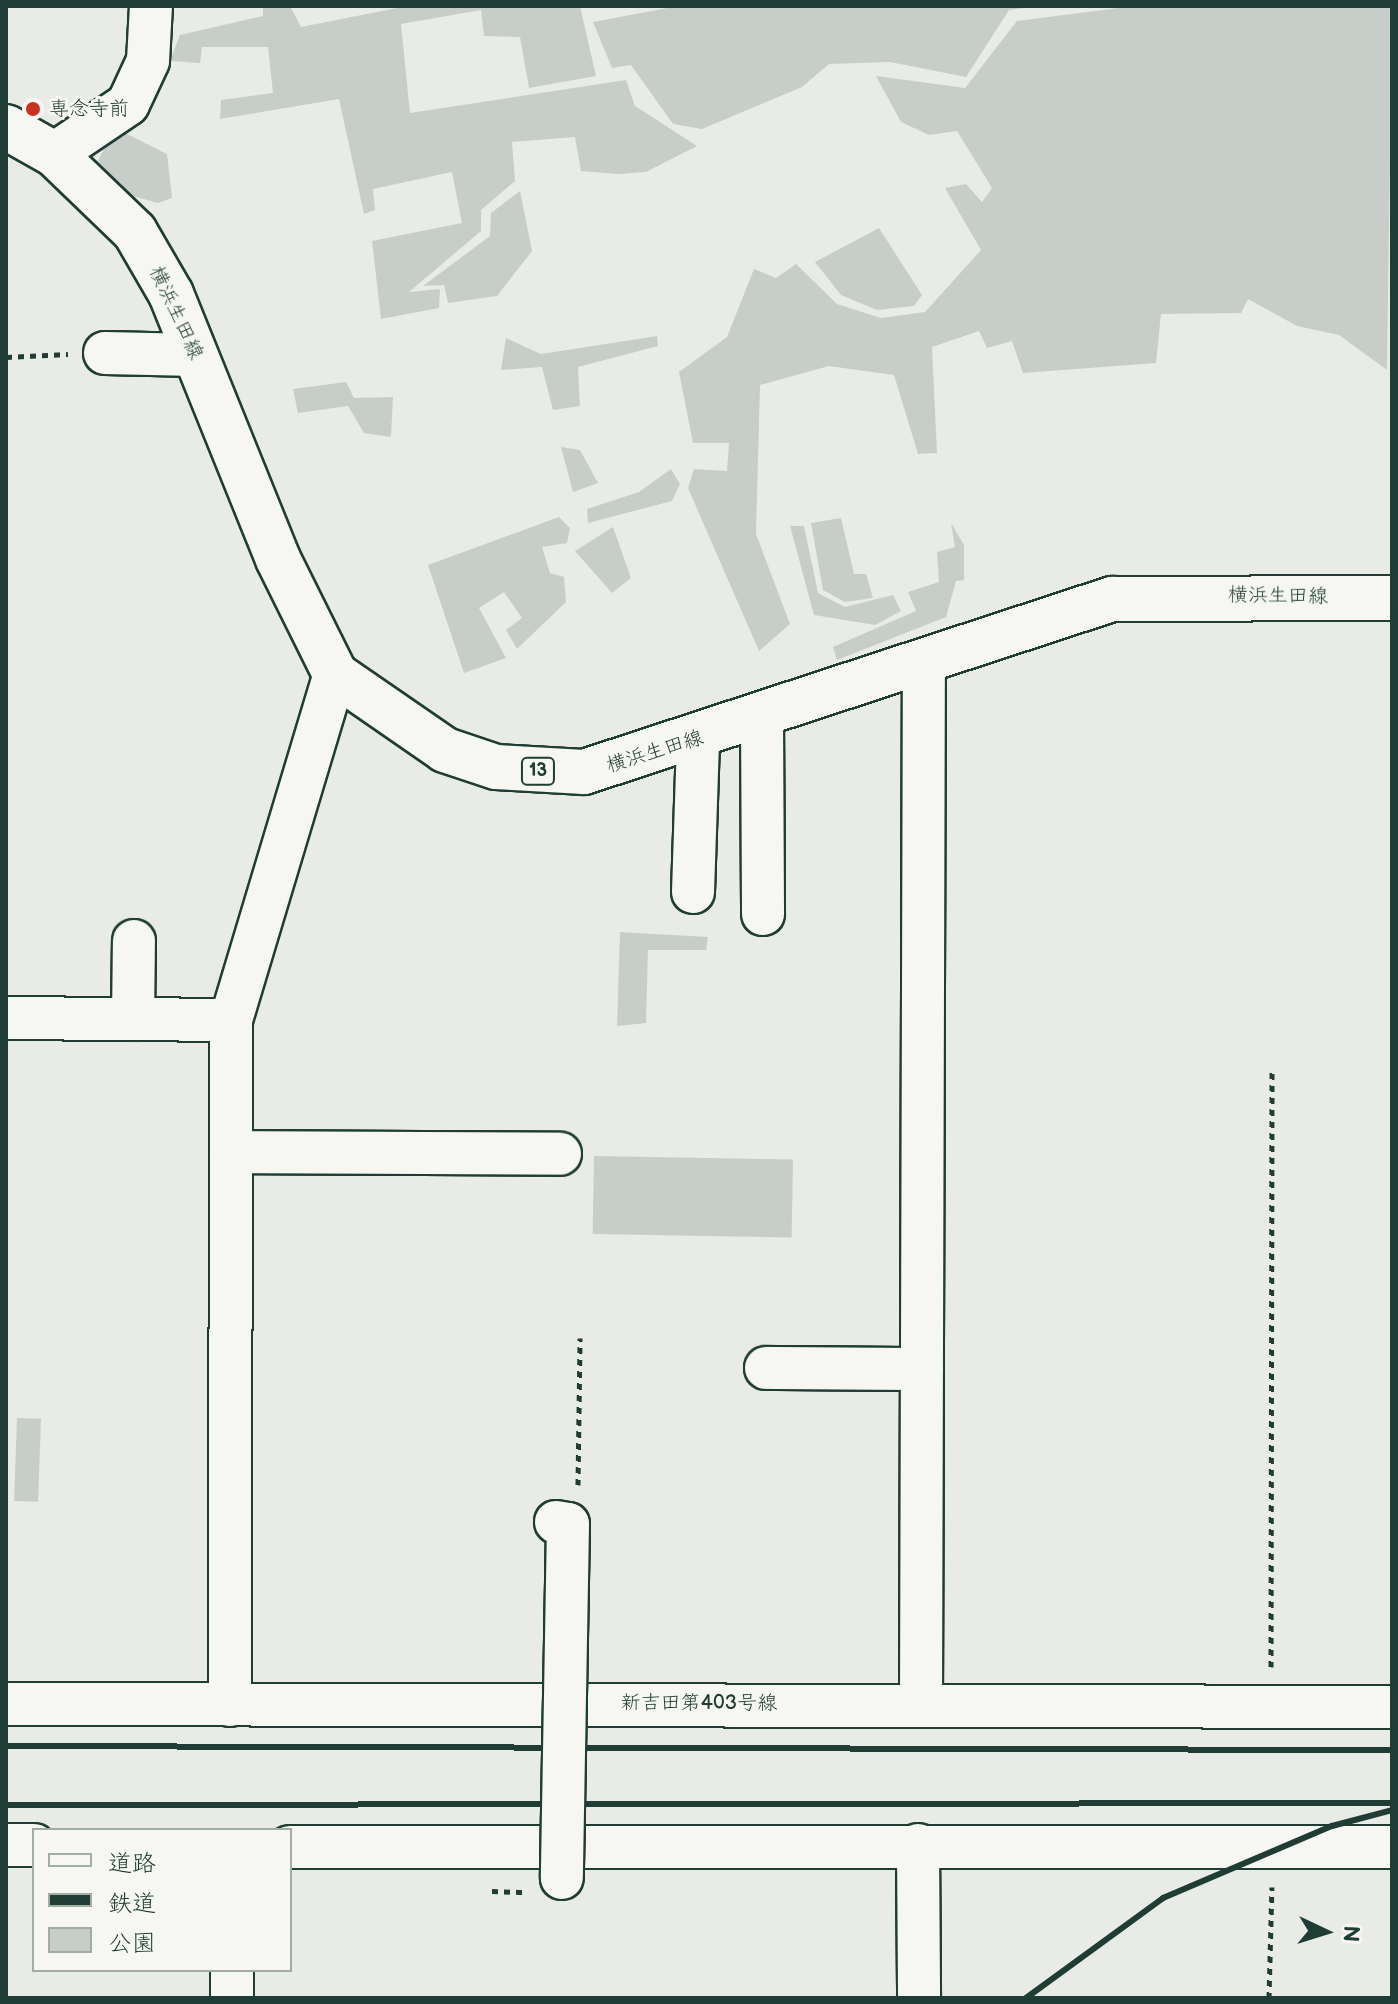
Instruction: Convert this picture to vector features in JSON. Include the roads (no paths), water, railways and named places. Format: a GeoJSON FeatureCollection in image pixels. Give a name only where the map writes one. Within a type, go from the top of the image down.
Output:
{"type":"FeatureCollection","features":[{"type":"Feature","properties":{"kind":"main road","name":"横浜生田線"},"geometry":{"type":"LineString","coordinates":[[6,127],[54,154],[135,232],[196,355],[278,559],[335,674],[445,750],[496,767],[584,772],[698,738],[1112,599],[1392,598]]}},
{"type":"Feature","properties":{"kind":"street"},"geometry":{"type":"LineString","coordinates":[[54,154],[128,104],[148,61],[151,6]]}},
{"type":"Feature","properties":{"kind":"street"},"geometry":{"type":"LineString","coordinates":[[105,353],[196,355]]}},
{"type":"Feature","properties":{"kind":"street"},"geometry":{"type":"LineString","coordinates":[[921,1704],[924,660]]}},
{"type":"Feature","properties":{"kind":"street"},"geometry":{"type":"LineString","coordinates":[[230,1705],[231,1020],[335,674]]}},
{"type":"Feature","properties":{"kind":"street"},"geometry":{"type":"LineString","coordinates":[[762,717],[763,914]]}},
{"type":"Feature","properties":{"kind":"street"},"geometry":{"type":"LineString","coordinates":[[693,892],[698,738]]}},
{"type":"Feature","properties":{"kind":"street"},"geometry":{"type":"LineString","coordinates":[[133,1019],[134,941]]}},
{"type":"Feature","properties":{"kind":"street"},"geometry":{"type":"LineString","coordinates":[[6,1018],[231,1020]]}},
{"type":"Feature","properties":{"kind":"street"},"geometry":{"type":"LineString","coordinates":[[231,1152],[560,1154]]}},
{"type":"Feature","properties":{"kind":"street"},"geometry":{"type":"LineString","coordinates":[[766,1368],[922,1369]]}},
{"type":"Feature","properties":{"kind":"street"},"geometry":{"type":"LineString","coordinates":[[556,1522],[568,1524],[562,1878]]}},
{"type":"Feature","properties":{"kind":"street","name":"新吉田第403号線"},"geometry":{"type":"LineString","coordinates":[[6,1704],[1392,1707]]}},
{"type":"Feature","properties":{"kind":"street"},"geometry":{"type":"LineString","coordinates":[[6,1845],[32,1845]]}},
{"type":"Feature","properties":{"kind":"street"},"geometry":{"type":"LineString","coordinates":[[918,1845],[919,1998]]}},
{"type":"Feature","properties":{"kind":"street"},"geometry":{"type":"LineString","coordinates":[[292,1847],[1392,1847]]}},
{"type":"Feature","properties":{"kind":"street"},"geometry":{"type":"LineString","coordinates":[[232,1972],[232,1998]]}},
{"type":"Feature","properties":{"kind":"railway"},"geometry":{"type":"LineString","coordinates":[[6,1746],[1392,1750]]}},
{"type":"Feature","properties":{"kind":"railway"},"geometry":{"type":"LineString","coordinates":[[6,1805],[1392,1803]]}},
{"type":"Feature","properties":{"kind":"railway"},"geometry":{"type":"LineString","coordinates":[[1026,1998],[1163,1898],[1332,1826],[1392,1810]]}},
{"type":"Feature","properties":{"kind":"place","name":"専念寺前"},"geometry":{"type":"Point","coordinates":[33,109]}}]}
